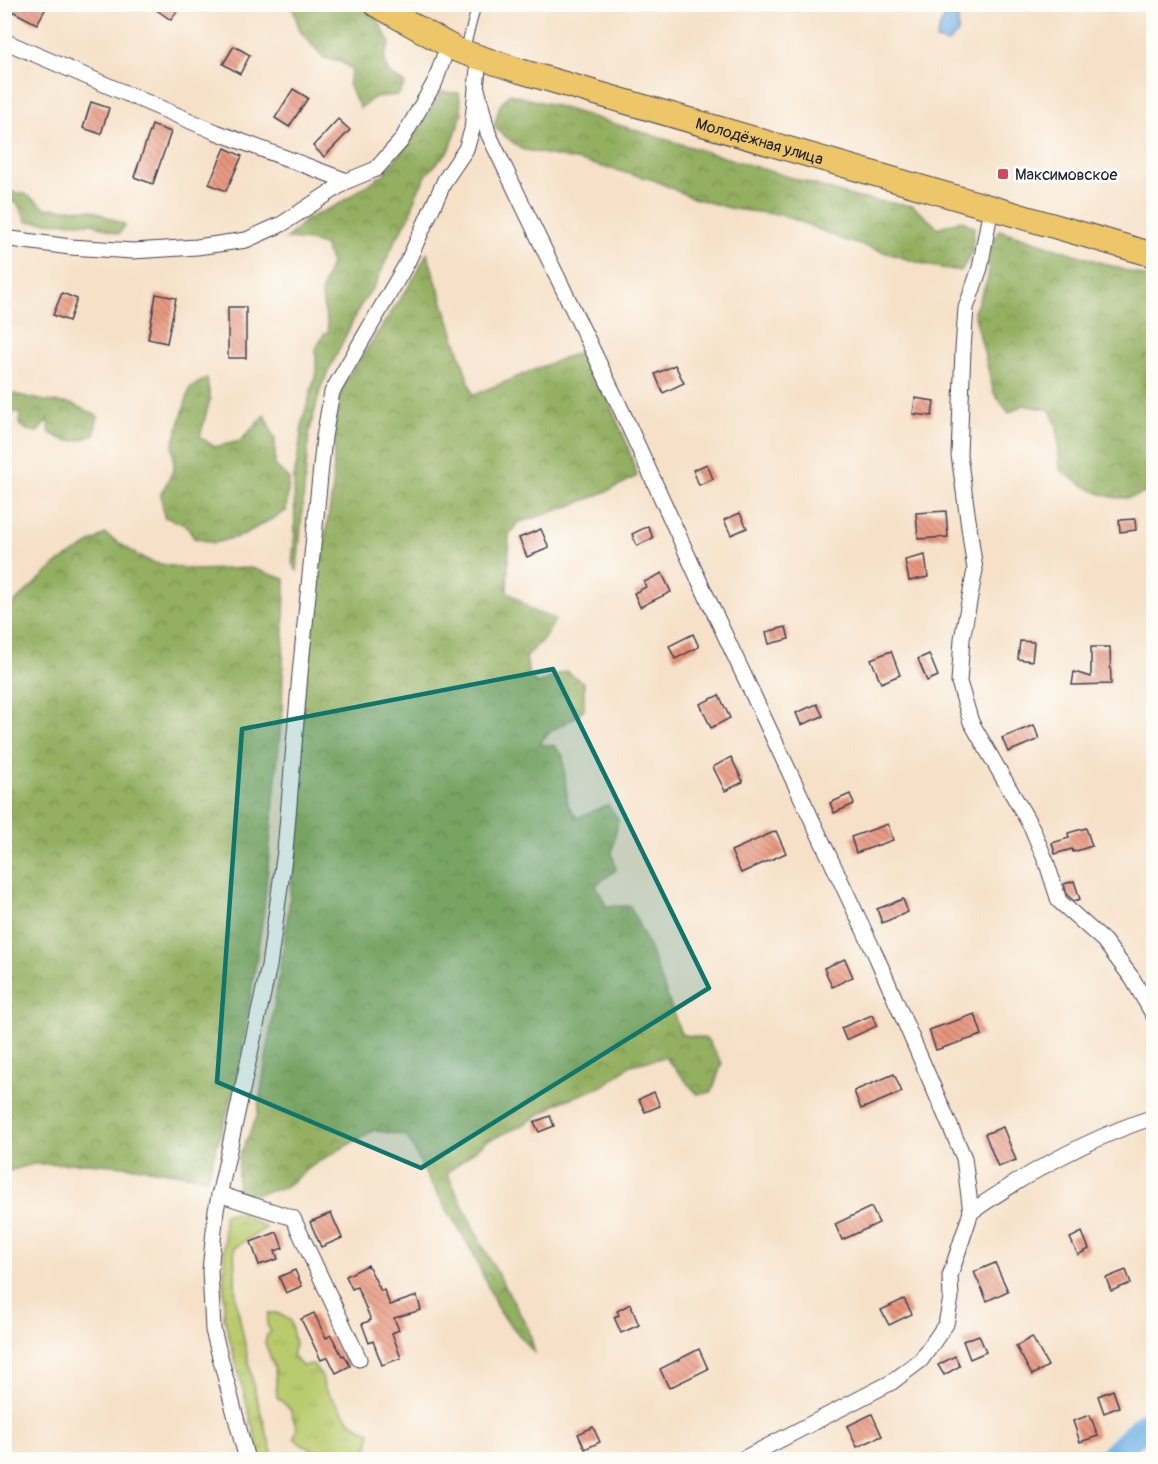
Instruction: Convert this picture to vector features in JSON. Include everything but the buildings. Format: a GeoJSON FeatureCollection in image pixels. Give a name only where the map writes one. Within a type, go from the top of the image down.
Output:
{"type":"FeatureCollection","features":[{"type":"Feature","properties":{"kind":"main road","name":"Молодёжная улица"},"geometry":{"type":"LineString","coordinates":[[375,4],[464,52],[554,81],[1154,255]]}},
{"type":"Feature","properties":{"kind":"street"},"geometry":{"type":"LineString","coordinates":[[4,41],[216,132],[347,181]]}},
{"type":"Feature","properties":{"kind":"street"},"geometry":{"type":"LineString","coordinates":[[4,238],[70,247],[133,252],[246,240],[282,224],[347,181],[376,169],[401,141],[435,82],[464,52],[476,85],[488,133],[620,407],[877,958],[964,1158],[971,1212],[950,1276],[951,1298],[946,1324],[921,1360],[892,1382],[741,1460]]}},
{"type":"Feature","properties":{"kind":"street"},"geometry":{"type":"LineString","coordinates":[[247,1460],[213,1330],[210,1271],[219,1194],[269,966],[280,885],[324,438],[332,392],[407,263],[446,180],[466,149],[472,130],[476,85]]}},
{"type":"Feature","properties":{"kind":"street"},"geometry":{"type":"LineString","coordinates":[[991,207],[980,268],[966,308],[963,348],[958,456],[975,570],[962,639],[960,682],[971,722],[1032,828],[1059,901],[1104,941],[1132,978],[1154,1016]]}},
{"type":"Feature","properties":{"kind":"street"},"geometry":{"type":"LineString","coordinates":[[971,1212],[1008,1186],[1118,1128],[1154,1117]]}},
{"type":"Feature","properties":{"kind":"street"},"geometry":{"type":"LineString","coordinates":[[219,1194],[292,1218],[359,1359]]}},
{"type":"Feature","properties":{"kind":"lane"},"geometry":{"type":"LineString","coordinates":[[464,52],[477,4]]}},
{"type":"Feature","properties":{"kind":"highlighted area"},"geometry":{"type":"Polygon","coordinates":[[[553,669],[709,988],[421,1168],[217,1082],[242,729],[553,669]]]}},
{"type":"Feature","properties":{"kind":"green space"},"geometry":{"type":"Polygon","coordinates":[[[358,4],[379,22],[390,44],[384,57],[388,72],[405,84],[398,95],[375,97],[360,108],[348,85],[352,69],[341,62],[324,58],[300,31],[292,5],[358,4]]]}},
{"type":"Feature","properties":{"kind":"green space"},"geometry":{"type":"Polygon","coordinates":[[[441,92],[459,93],[462,114],[450,149],[427,174],[416,195],[410,216],[395,241],[376,283],[359,308],[321,387],[309,433],[297,571],[292,563],[295,533],[294,475],[303,419],[316,374],[316,349],[324,334],[329,332],[321,293],[331,263],[324,245],[286,239],[307,219],[337,205],[385,173],[419,129],[441,92]]]}},
{"type":"Feature","properties":{"kind":"green space"},"geometry":{"type":"Polygon","coordinates":[[[509,94],[553,105],[858,198],[913,206],[938,228],[961,220],[974,227],[972,252],[961,271],[930,266],[841,239],[782,215],[733,209],[690,197],[654,180],[521,149],[494,127],[500,105],[509,94]]]}},
{"type":"Feature","properties":{"kind":"green space"},"geometry":{"type":"Polygon","coordinates":[[[4,191],[25,194],[46,208],[92,210],[125,225],[119,234],[92,223],[27,222],[17,203],[5,201],[4,191]]]}},
{"type":"Feature","properties":{"kind":"green space"},"geometry":{"type":"Polygon","coordinates":[[[999,230],[1153,279],[1153,490],[1140,495],[1117,498],[1099,493],[1075,480],[1060,470],[1057,427],[1050,410],[1023,405],[1009,413],[994,393],[974,312],[988,279],[990,248],[999,230]]]}},
{"type":"Feature","properties":{"kind":"green space"},"geometry":{"type":"Polygon","coordinates":[[[427,253],[473,395],[586,349],[627,444],[637,476],[578,503],[517,523],[509,536],[507,591],[535,612],[556,619],[545,637],[526,657],[529,676],[537,684],[566,671],[584,683],[584,709],[572,720],[550,732],[540,744],[555,746],[563,756],[568,805],[577,818],[608,805],[618,819],[612,852],[616,870],[596,885],[606,906],[630,906],[649,947],[681,1034],[707,1039],[722,1063],[712,1092],[697,1094],[665,1057],[631,1065],[603,1086],[558,1103],[521,1126],[487,1141],[447,1173],[481,1243],[529,1330],[535,1354],[499,1311],[473,1253],[425,1173],[407,1136],[374,1130],[316,1163],[285,1187],[257,1194],[237,1192],[239,1157],[257,1117],[286,930],[304,778],[301,728],[310,601],[324,545],[333,487],[336,406],[346,380],[415,277],[427,253]]]}},
{"type":"Feature","properties":{"kind":"green space"},"geometry":{"type":"Polygon","coordinates":[[[207,378],[210,399],[200,437],[215,447],[240,441],[265,415],[275,440],[275,465],[289,479],[286,511],[241,536],[214,543],[194,538],[186,525],[164,517],[161,494],[174,469],[173,445],[190,388],[207,378]]]}},
{"type":"Feature","properties":{"kind":"green space"},"geometry":{"type":"Polygon","coordinates":[[[5,392],[45,401],[72,404],[98,416],[94,435],[81,440],[67,441],[50,433],[48,419],[38,432],[27,430],[19,425],[20,413],[7,411],[5,413],[5,392]]]}},
{"type":"Feature","properties":{"kind":"green space"},"geometry":{"type":"Polygon","coordinates":[[[105,534],[154,563],[197,570],[251,568],[285,579],[282,712],[264,909],[238,1078],[207,1178],[136,1167],[87,1163],[33,1164],[5,1172],[4,623],[13,604],[56,564],[105,534]]]}},
{"type":"Feature","properties":{"kind":"green space"},"geometry":{"type":"Polygon","coordinates":[[[240,1213],[266,1228],[234,1248],[236,1300],[254,1388],[274,1459],[261,1459],[224,1317],[224,1214],[240,1213]]]}},
{"type":"Feature","properties":{"kind":"green space"},"geometry":{"type":"Polygon","coordinates":[[[268,1313],[277,1313],[290,1320],[295,1344],[292,1355],[302,1366],[313,1364],[322,1376],[324,1388],[350,1421],[370,1433],[367,1459],[315,1459],[319,1452],[302,1445],[294,1438],[297,1429],[290,1409],[277,1397],[275,1369],[265,1343],[267,1335],[271,1332],[267,1325],[268,1313]]]}},
{"type":"Feature","properties":{"kind":"water"},"geometry":{"type":"Polygon","coordinates":[[[958,11],[958,33],[948,43],[936,40],[946,14],[958,11]]]}},
{"type":"Feature","properties":{"kind":"waterway"},"geometry":{"type":"LineString","coordinates":[[1109,1460],[1138,1431],[1154,1419]]}},
{"type":"Feature","properties":{"kind":"place","name":"Максимовское"},"geometry":{"type":"Point","coordinates":[1003,174]}}]}
